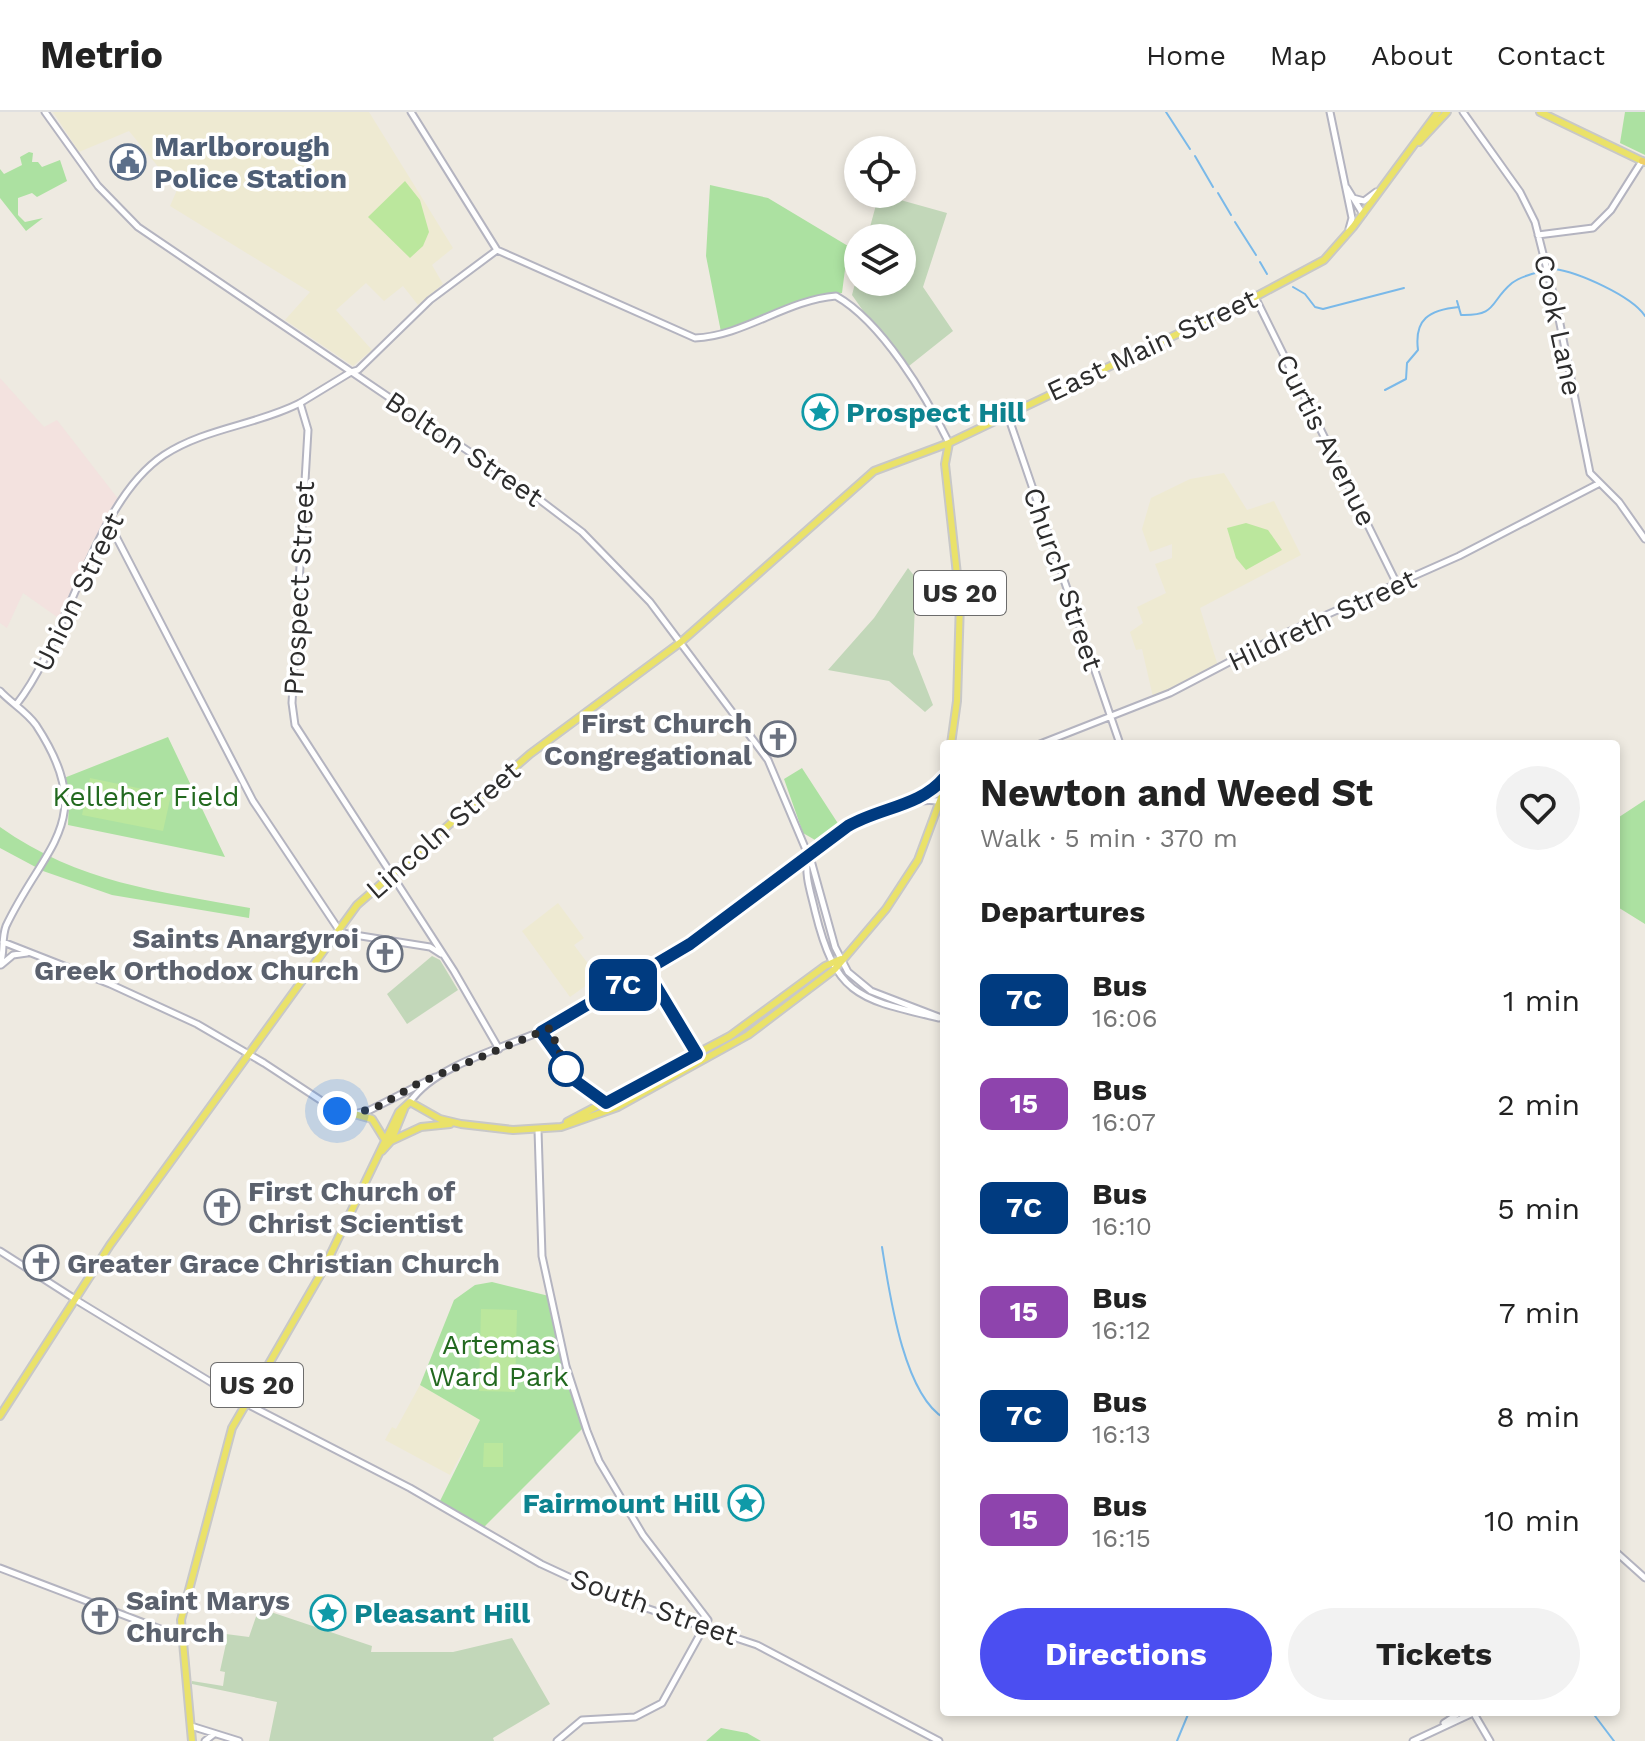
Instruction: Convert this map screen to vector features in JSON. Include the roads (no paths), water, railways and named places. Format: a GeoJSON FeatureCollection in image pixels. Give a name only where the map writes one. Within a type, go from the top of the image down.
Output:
{"type":"FeatureCollection","features":[{"type":"Feature","properties":{"kind":"main road","name":"East Main Street"},"geometry":{"type":"LineString","coordinates":[[949,443],[1255,297],[1324,260],[1385,186],[1438,112]]}},
{"type":"Feature","properties":{"kind":"main road","name":"East Main Street"},"geometry":{"type":"LineString","coordinates":[[1414,147],[1447,112]]}},
{"type":"Feature","properties":{"kind":"main road"},"geometry":{"type":"LineString","coordinates":[[1539,112],[1643,162]]}},
{"type":"Feature","properties":{"kind":"main road","name":"Lincoln Street"},"geometry":{"type":"LineString","coordinates":[[0,1416],[110,1245],[357,905],[530,754],[681,642],[874,471],[949,443]]}},
{"type":"Feature","properties":{"kind":"main road","name":"US 20"},"geometry":{"type":"LineString","coordinates":[[949,443],[945,464],[960,602],[957,701],[952,740]]}},
{"type":"Feature","properties":{"kind":"main road"},"geometry":{"type":"LineString","coordinates":[[912,801],[940,781]]}},
{"type":"Feature","properties":{"kind":"main road"},"geometry":{"type":"LineString","coordinates":[[354,1114],[372,1119],[388,1140],[421,1127],[461,1124],[538,1130],[579,1117],[730,1036],[834,966],[906,882],[940,804]]}},
{"type":"Feature","properties":{"kind":"main road"},"geometry":{"type":"LineString","coordinates":[[410,1102],[440,1119],[461,1124]]}},
{"type":"Feature","properties":{"kind":"main road","name":"US 20"},"geometry":{"type":"LineString","coordinates":[[192,1741],[181,1637],[184,1601],[235,1420],[300,1312],[410,1102]]}},
{"type":"Feature","properties":{"kind":"street","name":"Bolton Street"},"geometry":{"type":"LineString","coordinates":[[45,112],[98,186],[138,227],[574,526],[645,596],[775,771],[808,857]]}},
{"type":"Feature","properties":{"kind":"street"},"geometry":{"type":"LineString","coordinates":[[411,112],[497,250],[695,338],[714,337],[811,301],[836,296],[853,309],[888,346],[938,420],[949,443]]}},
{"type":"Feature","properties":{"kind":"street"},"geometry":{"type":"LineString","coordinates":[[1330,112],[1350,200],[1352,222],[1348,234]]}},
{"type":"Feature","properties":{"kind":"street","name":"Cook Lane"},"geometry":{"type":"LineString","coordinates":[[1463,112],[1520,192],[1538,235],[1560,320],[1590,473],[1619,502],[1645,539]]}},
{"type":"Feature","properties":{"kind":"street"},"geometry":{"type":"LineString","coordinates":[[1538,235],[1593,228],[1611,210],[1643,162]]}},
{"type":"Feature","properties":{"kind":"street"},"geometry":{"type":"LineString","coordinates":[[1350,200],[1367,200],[1385,186]]}},
{"type":"Feature","properties":{"kind":"street"},"geometry":{"type":"LineString","coordinates":[[1350,200],[1363,214]]}},
{"type":"Feature","properties":{"kind":"street","name":"Union Street"},"geometry":{"type":"LineString","coordinates":[[16,705],[41,670],[109,523],[136,482],[162,456],[205,436],[268,418],[358,370],[430,300],[497,250]]}},
{"type":"Feature","properties":{"kind":"street","name":"Curtis Avenue"},"geometry":{"type":"LineString","coordinates":[[1255,297],[1397,584]]}},
{"type":"Feature","properties":{"kind":"street","name":"Prospect Street"},"geometry":{"type":"LineString","coordinates":[[300,403],[308,430],[293,717],[304,744],[456,975],[499,1049]]}},
{"type":"Feature","properties":{"kind":"street","name":"Church Street"},"geometry":{"type":"LineString","coordinates":[[1007,413],[1118,740]]}},
{"type":"Feature","properties":{"kind":"street","name":"Hildreth Street"},"geometry":{"type":"LineString","coordinates":[[1050,740],[1170,693],[1279,636],[1397,584],[1598,484]]}},
{"type":"Feature","properties":{"kind":"street"},"geometry":{"type":"LineString","coordinates":[[109,523],[253,801],[339,930],[430,947],[443,955]]}},
{"type":"Feature","properties":{"kind":"street"},"geometry":{"type":"LineString","coordinates":[[0,691],[37,726],[58,774],[64,795],[65,817],[54,846],[12,913],[0,966]]}},
{"type":"Feature","properties":{"kind":"street"},"geometry":{"type":"LineString","coordinates":[[3,942],[152,1002],[249,1054],[328,1107],[354,1114],[392,1101],[437,1076],[569,1017],[690,944],[868,815],[912,801],[940,802]]}},
{"type":"Feature","properties":{"kind":"street"},"geometry":{"type":"LineString","coordinates":[[808,857],[841,959],[852,976],[867,989],[940,1017]]}},
{"type":"Feature","properties":{"kind":"street"},"geometry":{"type":"LineString","coordinates":[[808,857],[805,870],[834,966],[865,998],[940,1018]]}},
{"type":"Feature","properties":{"kind":"street"},"geometry":{"type":"LineString","coordinates":[[0,966],[11,947]]}},
{"type":"Feature","properties":{"kind":"street"},"geometry":{"type":"LineString","coordinates":[[0,966],[13,955],[33,953]]}},
{"type":"Feature","properties":{"kind":"street"},"geometry":{"type":"LineString","coordinates":[[392,1101],[410,1102],[437,1076]]}},
{"type":"Feature","properties":{"kind":"street"},"geometry":{"type":"LineString","coordinates":[[538,1130],[538,1218],[542,1256],[566,1366],[584,1421],[613,1488],[663,1564],[707,1616],[670,1694],[659,1706],[635,1717],[582,1720],[557,1741]]}},
{"type":"Feature","properties":{"kind":"street","name":"South Street"},"geometry":{"type":"LineString","coordinates":[[0,1251],[245,1403],[410,1488],[555,1571],[610,1596],[757,1645],[818,1680],[939,1741]]}},
{"type":"Feature","properties":{"kind":"street"},"geometry":{"type":"LineString","coordinates":[[1620,1556],[1645,1578]]}},
{"type":"Feature","properties":{"kind":"street"},"geometry":{"type":"LineString","coordinates":[[0,1568],[181,1637]]}},
{"type":"Feature","properties":{"kind":"street"},"geometry":{"type":"LineString","coordinates":[[1413,1741],[1457,1716]]}},
{"type":"Feature","properties":{"kind":"street"},"geometry":{"type":"LineString","coordinates":[[1464,1716],[1481,1726]]}},
{"type":"Feature","properties":{"kind":"street"},"geometry":{"type":"LineString","coordinates":[[1475,1716],[1490,1741]]}},
{"type":"Feature","properties":{"kind":"street"},"geometry":{"type":"LineString","coordinates":[[191,1726],[239,1741]]}},
{"type":"Feature","properties":{"kind":"street"},"geometry":{"type":"LineString","coordinates":[[205,1741],[214,1734]]}},
{"type":"Feature","properties":{"kind":"waterway"},"geometry":{"type":"LineString","coordinates":[[1166,112],[1190,149]]}},
{"type":"Feature","properties":{"kind":"waterway"},"geometry":{"type":"LineString","coordinates":[[1195,156],[1213,187]]}},
{"type":"Feature","properties":{"kind":"waterway"},"geometry":{"type":"LineString","coordinates":[[1218,193],[1231,215]]}},
{"type":"Feature","properties":{"kind":"waterway"},"geometry":{"type":"LineString","coordinates":[[1235,222],[1256,255]]}},
{"type":"Feature","properties":{"kind":"waterway"},"geometry":{"type":"LineString","coordinates":[[1260,262],[1267,274]]}},
{"type":"Feature","properties":{"kind":"waterway"},"geometry":{"type":"LineString","coordinates":[[1554,269],[1604,286],[1629,301],[1645,316]]}},
{"type":"Feature","properties":{"kind":"waterway"},"geometry":{"type":"LineString","coordinates":[[1457,301],[1461,315],[1481,313],[1492,306],[1515,281],[1543,271]]}},
{"type":"Feature","properties":{"kind":"waterway"},"geometry":{"type":"LineString","coordinates":[[1293,287],[1305,294],[1315,307],[1323,309],[1404,288]]}},
{"type":"Feature","properties":{"kind":"waterway"},"geometry":{"type":"LineString","coordinates":[[1385,390],[1406,379],[1407,363],[1418,350],[1418,331],[1426,318],[1439,311],[1459,307]]}},
{"type":"Feature","properties":{"kind":"waterway"},"geometry":{"type":"LineString","coordinates":[[882,1247],[894,1314],[908,1365],[930,1406],[940,1415]]}},
{"type":"Feature","properties":{"kind":"waterway"},"geometry":{"type":"LineString","coordinates":[[1177,1741],[1187,1716]]}},
{"type":"Feature","properties":{"kind":"waterway"},"geometry":{"type":"LineString","coordinates":[[1595,1716],[1614,1741]]}},
{"type":"Feature","properties":{"kind":"place","name":"Marlborough Police Station"},"geometry":{"type":"Point","coordinates":[128,162]}},
{"type":"Feature","properties":{"kind":"place","name":"Prospect Hill"},"geometry":{"type":"Point","coordinates":[820,412]}},
{"type":"Feature","properties":{"kind":"place","name":"First Church Congregational"},"geometry":{"type":"Point","coordinates":[778,739]}},
{"type":"Feature","properties":{"kind":"place","name":"Saints Anargyroi Greek Orthodox Church"},"geometry":{"type":"Point","coordinates":[385,954]}},
{"type":"Feature","properties":{"kind":"place","name":"First Church of Christ Scientist"},"geometry":{"type":"Point","coordinates":[222,1207]}},
{"type":"Feature","properties":{"kind":"place","name":"Greater Grace Christian Church"},"geometry":{"type":"Point","coordinates":[41,1263]}},
{"type":"Feature","properties":{"kind":"place","name":"Fairmount Hill"},"geometry":{"type":"Point","coordinates":[746,1503]}},
{"type":"Feature","properties":{"kind":"place","name":"Pleasant Hill"},"geometry":{"type":"Point","coordinates":[328,1613]}},
{"type":"Feature","properties":{"kind":"place","name":"Saint Marys Church"},"geometry":{"type":"Point","coordinates":[100,1616]}},
{"type":"Feature","properties":{"kind":"park label","name":"Kelleher Field"},"geometry":{"type":"Point","coordinates":[146,796]}},
{"type":"Feature","properties":{"kind":"park label","name":"Artemas Ward Park"},"geometry":{"type":"Point","coordinates":[499,1360]}}]}
